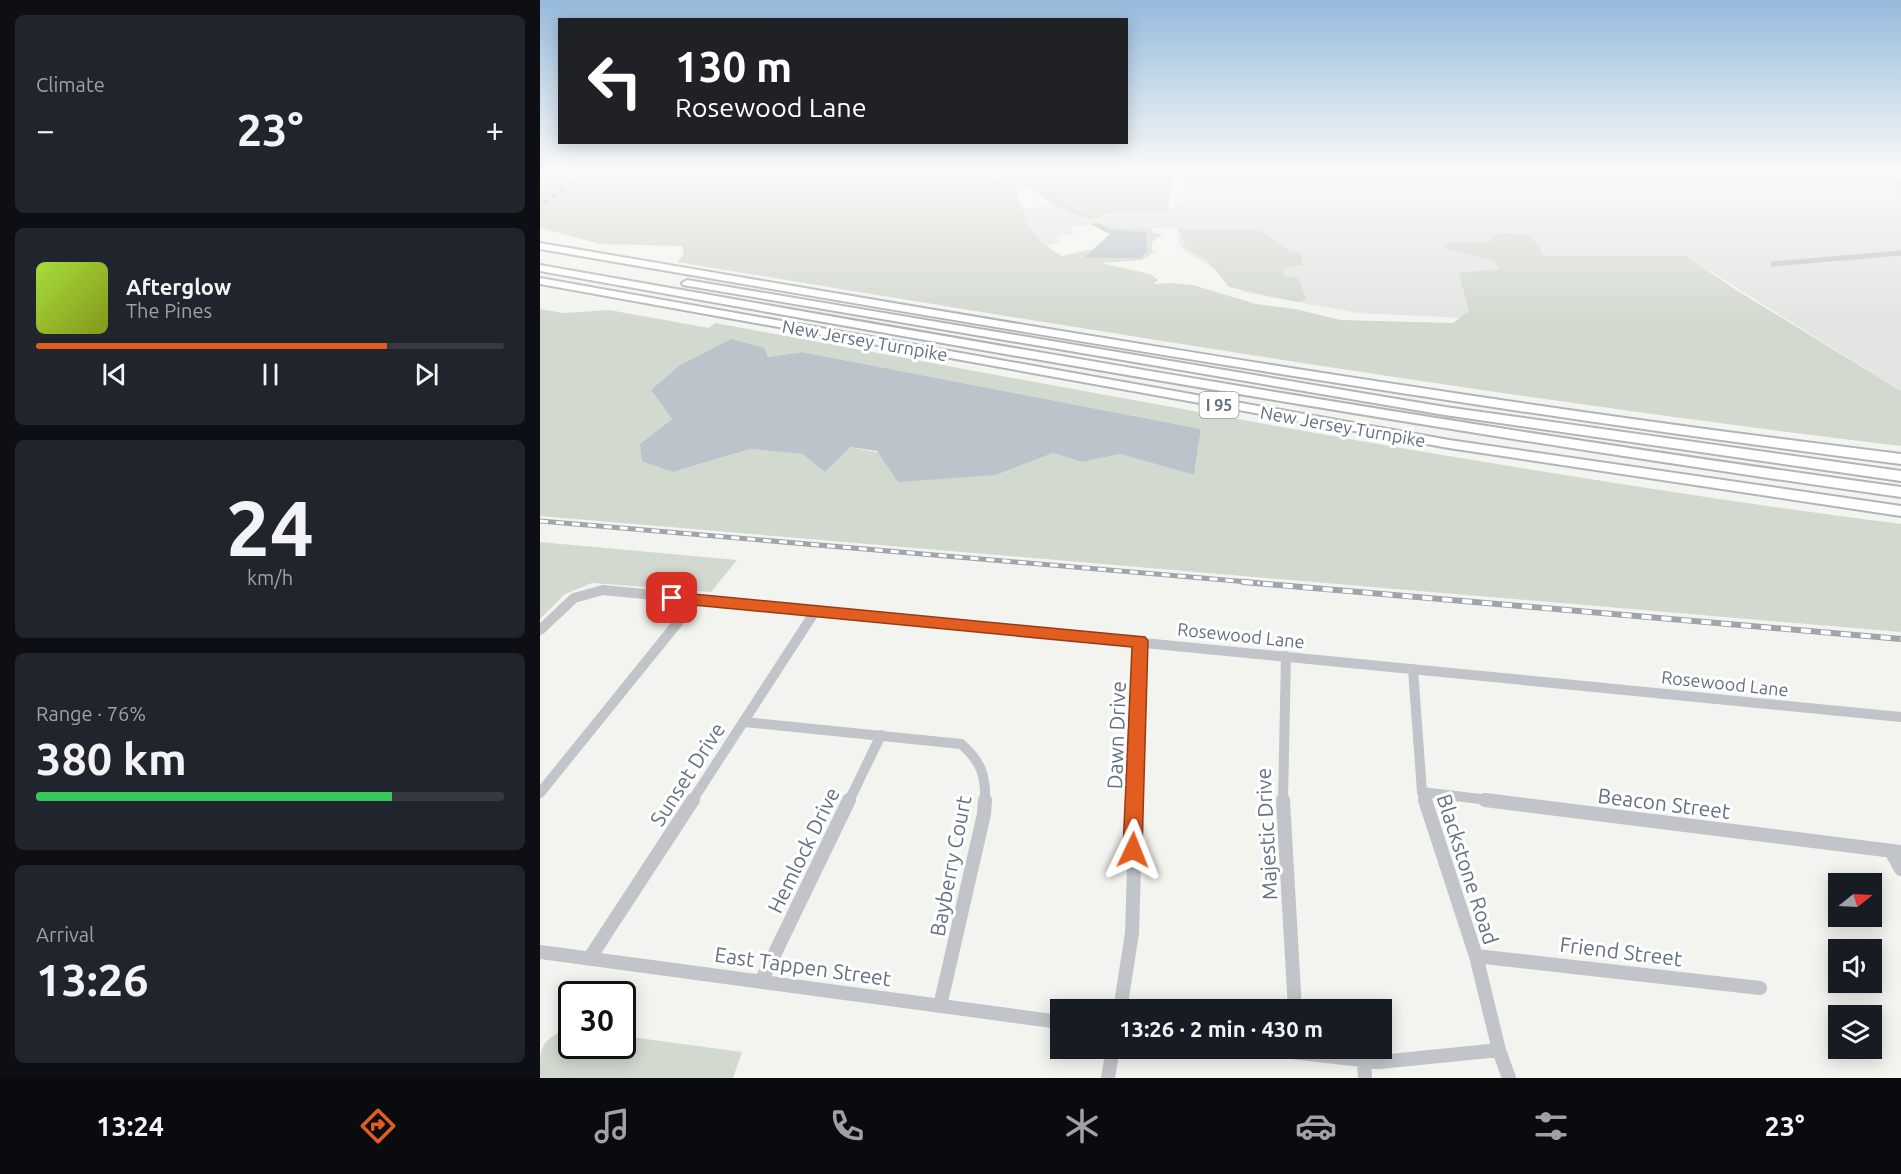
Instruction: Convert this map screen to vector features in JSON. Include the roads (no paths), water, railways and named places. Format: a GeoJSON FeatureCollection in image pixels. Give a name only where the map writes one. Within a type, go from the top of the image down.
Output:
{"type":"FeatureCollection","features":[{"type":"Feature","properties":{"kind":"highway"},"geometry":{"type":"LineString","coordinates":[[540,246],[1396,389],[1589,418],[1901,459]]}},
{"type":"Feature","properties":{"kind":"highway","name":"New Jersey Turnpike"},"geometry":{"type":"LineString","coordinates":[[540,257],[1344,396],[1591,434],[1901,476]]}},
{"type":"Feature","properties":{"kind":"highway","name":"New Jersey Turnpike"},"geometry":{"type":"LineString","coordinates":[[540,268],[1329,408],[1604,451],[1901,492]]}},
{"type":"Feature","properties":{"kind":"highway","name":"New Jersey Turnpike"},"geometry":{"type":"LineString","coordinates":[[540,281],[1415,439],[1618,471],[1901,511]]}},
{"type":"Feature","properties":{"kind":"street"},"geometry":{"type":"LineString","coordinates":[[1773,264],[1901,253]]}},
{"type":"Feature","properties":{"kind":"street","name":"Rosewood Lane"},"geometry":{"type":"LineString","coordinates":[[540,630],[563,605],[578,594],[603,590],[1901,717]]}},
{"type":"Feature","properties":{"kind":"street"},"geometry":{"type":"LineString","coordinates":[[540,794],[696,600]]}},
{"type":"Feature","properties":{"kind":"street","name":"Sunset Drive"},"geometry":{"type":"LineString","coordinates":[[589,958],[816,610]]}},
{"type":"Feature","properties":{"kind":"street","name":"Dawn Drive"},"geometry":{"type":"LineString","coordinates":[[1122,999],[1132,933],[1140,641]]}},
{"type":"Feature","properties":{"kind":"street","name":"Majestic Drive"},"geometry":{"type":"LineString","coordinates":[[1286,657],[1283,789],[1294,946],[1295,999]]}},
{"type":"Feature","properties":{"kind":"street","name":"Blackstone Road"},"geometry":{"type":"LineString","coordinates":[[1413,669],[1422,792],[1476,956],[1499,1050],[1509,1078]]}},
{"type":"Feature","properties":{"kind":"street","name":"Bayberry Court"},"geometry":{"type":"LineString","coordinates":[[744,722],[961,744],[974,753],[983,766],[984,814],[940,1006]]}},
{"type":"Feature","properties":{"kind":"street","name":"Hemlock Drive"},"geometry":{"type":"LineString","coordinates":[[761,982],[881,735]]}},
{"type":"Feature","properties":{"kind":"street","name":"Beacon Street"},"geometry":{"type":"LineString","coordinates":[[1422,792],[1896,852]]}},
{"type":"Feature","properties":{"kind":"street"},"geometry":{"type":"LineString","coordinates":[[1896,852],[1901,870]]}},
{"type":"Feature","properties":{"kind":"street","name":"East Tappen Street"},"geometry":{"type":"LineString","coordinates":[[540,952],[1050,1021]]}},
{"type":"Feature","properties":{"kind":"street","name":"Friend Street"},"geometry":{"type":"LineString","coordinates":[[1476,956],[1760,988]]}},
{"type":"Feature","properties":{"kind":"street"},"geometry":{"type":"LineString","coordinates":[[1356,1059],[1380,1062],[1499,1050]]}},
{"type":"Feature","properties":{"kind":"street"},"geometry":{"type":"LineString","coordinates":[[1108,1078],[1111,1059]]}},
{"type":"Feature","properties":{"kind":"street"},"geometry":{"type":"LineString","coordinates":[[1364,1060],[1365,1078]]}},
{"type":"Feature","properties":{"kind":"railway"},"geometry":{"type":"LineString","coordinates":[[540,521],[1260,583]]}},
{"type":"Feature","properties":{"kind":"railway"},"geometry":{"type":"LineString","coordinates":[[1243,582],[1901,639]]}}]}
